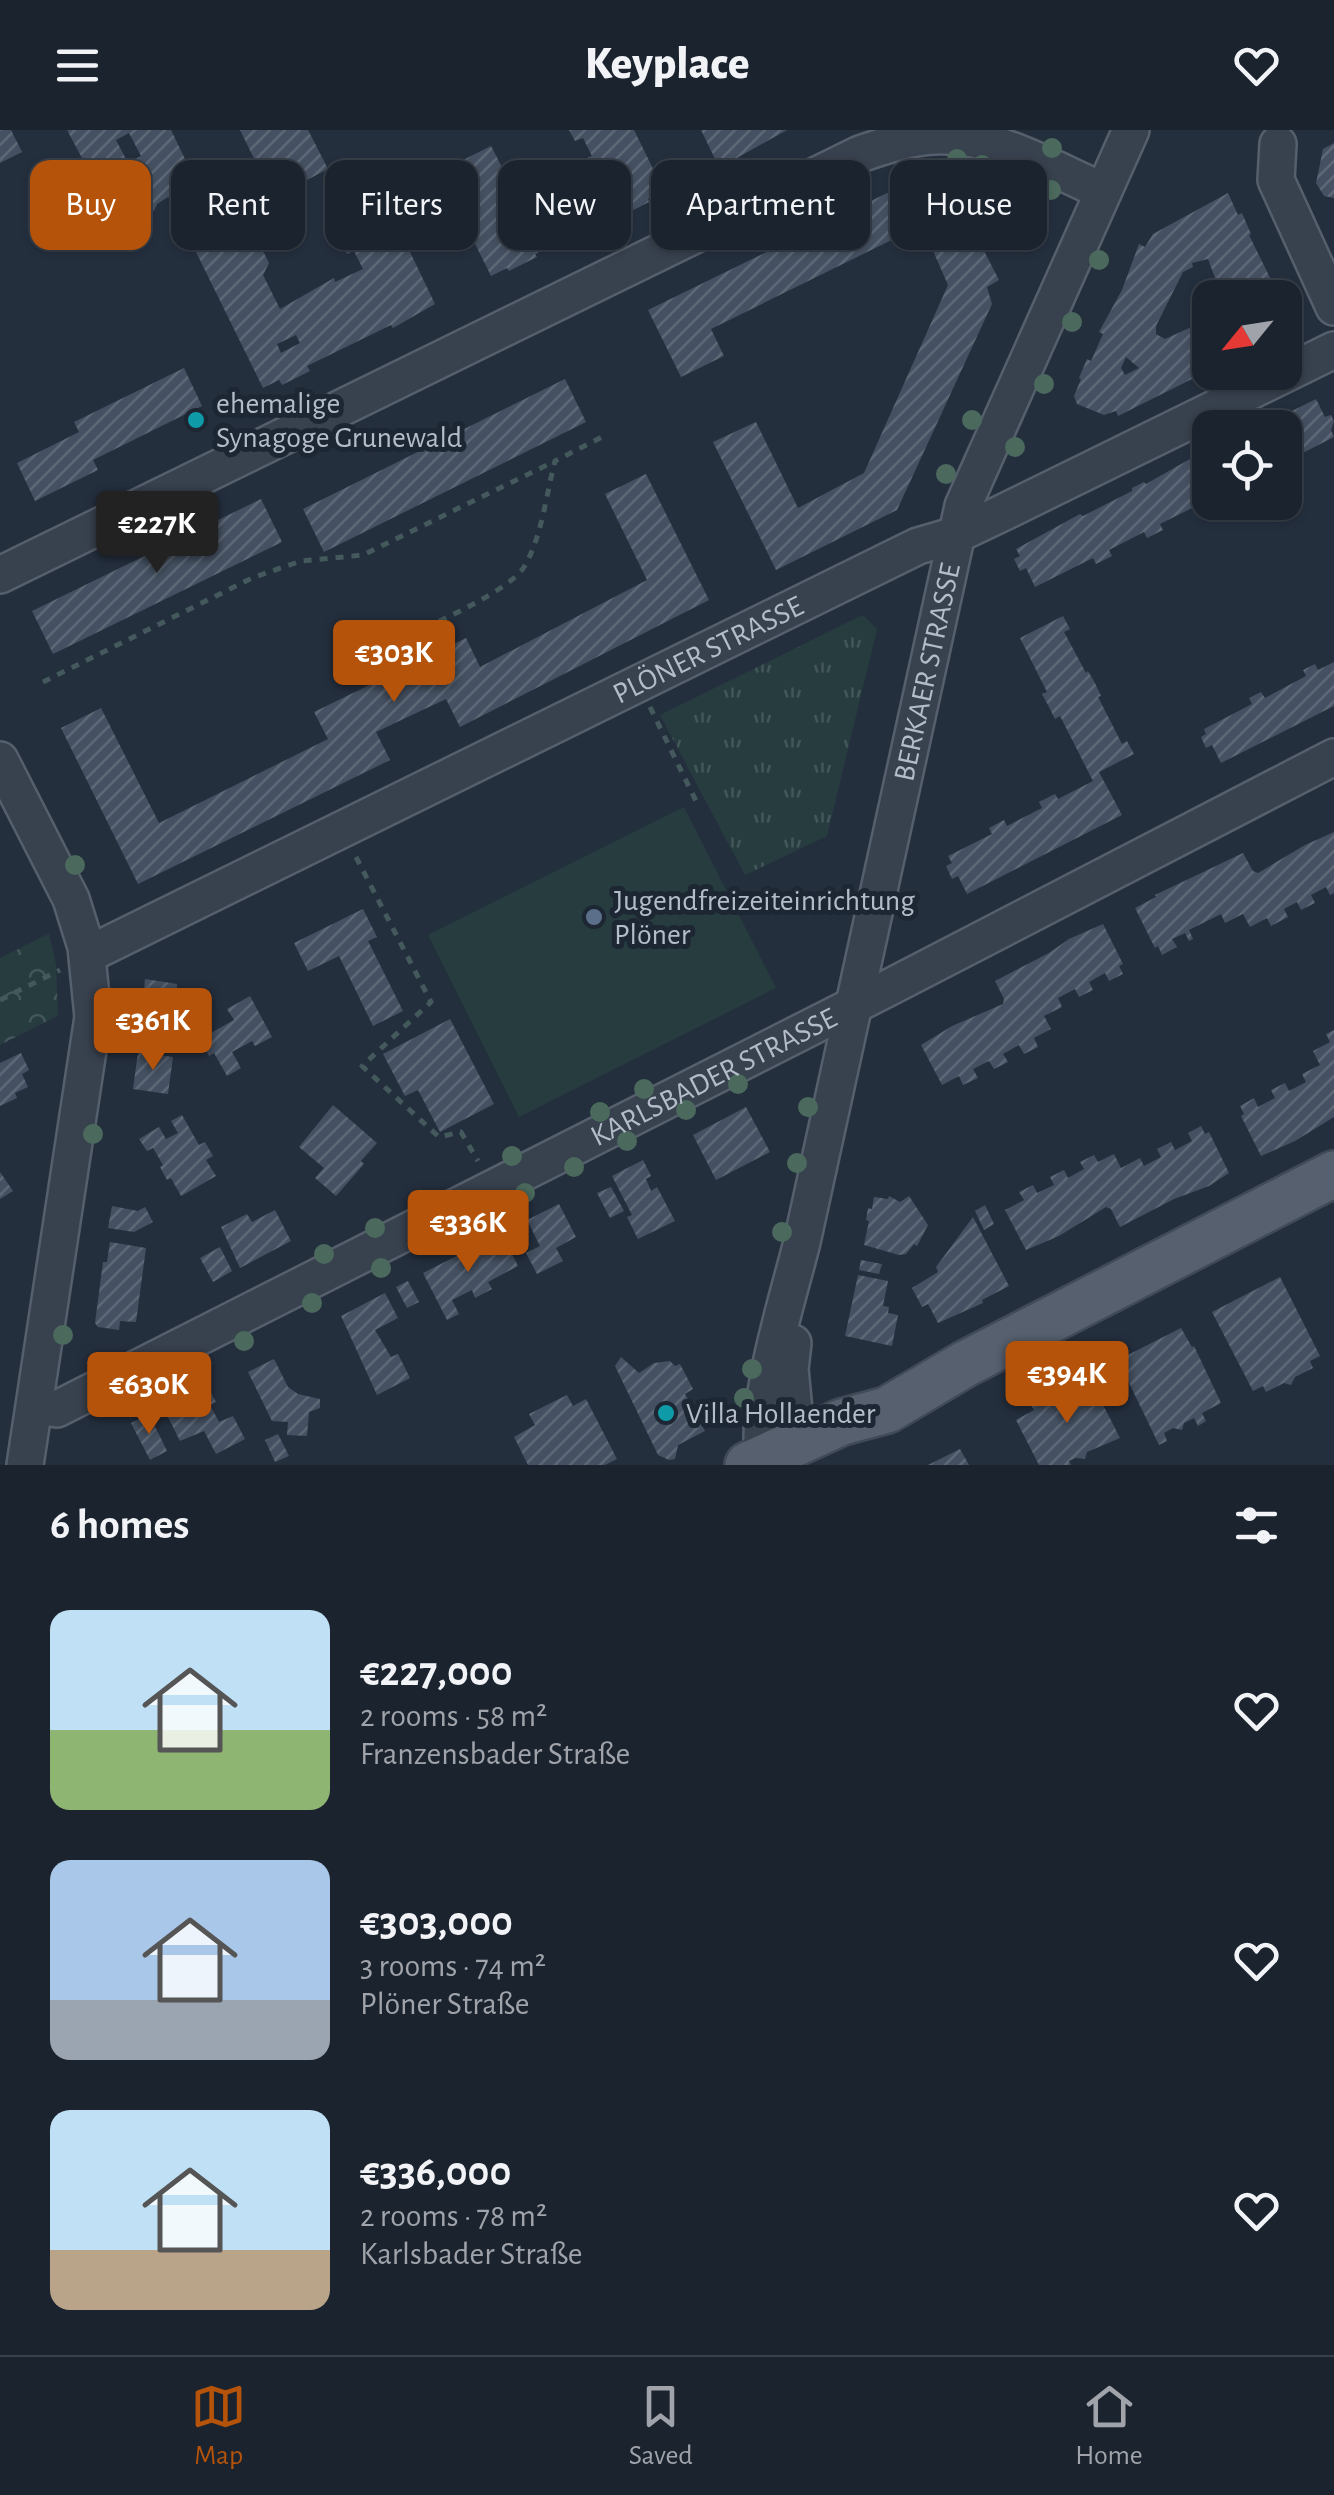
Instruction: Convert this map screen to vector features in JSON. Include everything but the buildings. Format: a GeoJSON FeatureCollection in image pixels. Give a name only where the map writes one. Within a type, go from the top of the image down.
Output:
{"type":"FeatureCollection","features":[{"type":"Feature","properties":{"kind":"main road"},"geometry":{"type":"LineString","coordinates":[[783,1460],[845,1450],[887,1410],[965,1364],[1334,1174]]}},
{"type":"Feature","properties":{"kind":"street","name":"BERKAER STRASSE"},"geometry":{"type":"LineString","coordinates":[[783,1460],[760,1422],[771,1361],[802,1242],[963,506],[1131,130]]}},
{"type":"Feature","properties":{"kind":"street"},"geometry":{"type":"LineString","coordinates":[[0,576],[860,154],[936,135],[982,142],[1103,191]]}},
{"type":"Feature","properties":{"kind":"street"},"geometry":{"type":"LineString","coordinates":[[1278,144],[1276,180],[1334,307]]}},
{"type":"Feature","properties":{"kind":"street","name":"PLÖNER STRASSE"},"geometry":{"type":"LineString","coordinates":[[76,961],[918,546],[956,535],[1334,350]]}},
{"type":"Feature","properties":{"kind":"street","name":"KARLSBADER STRASSE"},"geometry":{"type":"LineString","coordinates":[[34,1406],[56,1408],[854,1005],[1334,757]]}},
{"type":"Feature","properties":{"kind":"street"},"geometry":{"type":"LineString","coordinates":[[0,760],[72,899],[76,961],[92,1018],[25,1465]]}},
{"type":"Feature","properties":{"kind":"path"},"geometry":{"type":"LineString","coordinates":[[43,682],[252,578],[301,561],[362,555],[604,436]]}},
{"type":"Feature","properties":{"kind":"path"},"geometry":{"type":"LineString","coordinates":[[381,648],[500,589],[522,570],[534,544],[554,461]]}},
{"type":"Feature","properties":{"kind":"path"},"geometry":{"type":"LineString","coordinates":[[646,700],[696,801]]}},
{"type":"Feature","properties":{"kind":"path"},"geometry":{"type":"LineString","coordinates":[[351,847],[431,1002],[362,1066],[439,1138],[461,1132],[482,1168]]}},
{"type":"Feature","properties":{"kind":"path"},"geometry":{"type":"LineString","coordinates":[[0,1000],[76,961]]}},
{"type":"Feature","properties":{"kind":"green space"},"geometry":{"type":"Polygon","coordinates":[[[863,615],[877,629],[827,836],[745,875],[660,715],[863,615]]]}},
{"type":"Feature","properties":{"kind":"green space"},"geometry":{"type":"Polygon","coordinates":[[[684,807],[776,988],[519,1117],[428,935],[684,807]]]}},
{"type":"Feature","properties":{"kind":"green space"},"geometry":{"type":"Polygon","coordinates":[[[49,934],[56,964],[58,1016],[0,1045],[0,958],[49,934]]]}},
{"type":"Feature","properties":{"kind":"place","name":"ehemalige Synagoge Grunewald"},"geometry":{"type":"Point","coordinates":[196,420]}},
{"type":"Feature","properties":{"kind":"place","name":"Jugendfreizeiteinrichtung Plöner"},"geometry":{"type":"Point","coordinates":[594,917]}},
{"type":"Feature","properties":{"kind":"place","name":"Villa Hollaender"},"geometry":{"type":"Point","coordinates":[666,1413]}}]}
